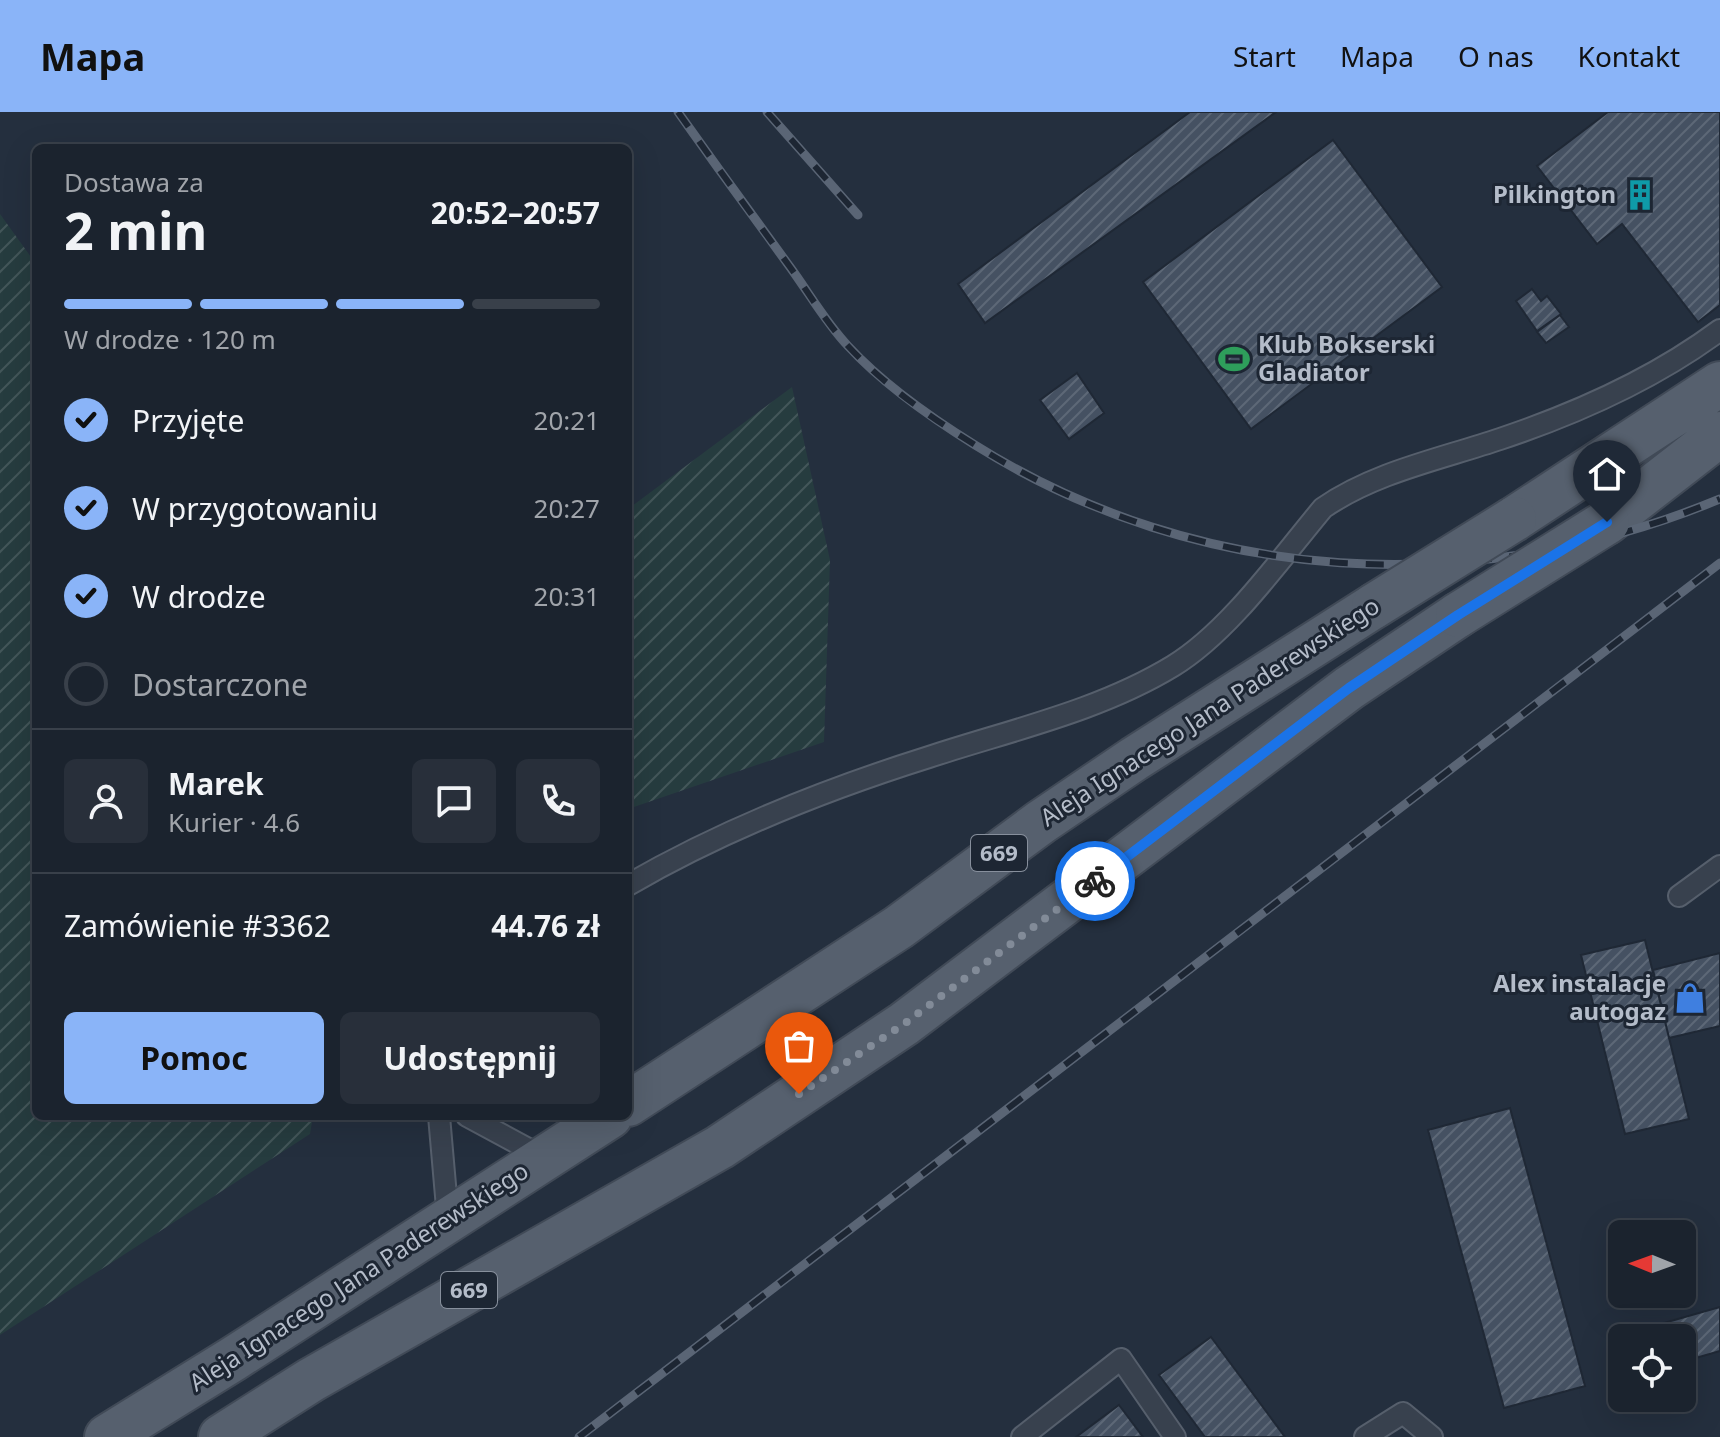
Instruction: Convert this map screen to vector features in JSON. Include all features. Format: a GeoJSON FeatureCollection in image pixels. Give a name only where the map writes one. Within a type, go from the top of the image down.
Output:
{"type":"FeatureCollection","features":[{"type":"Feature","properties":{"kind":"main road","name":"Aleja Ignacego Jana Paderewskiego"},"geometry":{"type":"LineString","coordinates":[[632,1101],[899,927],[1041,822],[1134,759],[1514,519],[1720,384]]}},
{"type":"Feature","properties":{"kind":"main road"},"geometry":{"type":"LineString","coordinates":[[1607,522],[1720,434]]}},
{"type":"Feature","properties":{"kind":"main road"},"geometry":{"type":"LineString","coordinates":[[1607,522],[1720,461]]}},
{"type":"Feature","properties":{"kind":"main road","name":"669"},"geometry":{"type":"LineString","coordinates":[[221,1437],[311,1380],[720,1147],[904,1024],[1349,688],[1458,615],[1607,522]]}},
{"type":"Feature","properties":{"kind":"main road","name":"Aleja Ignacego Jana Paderewskiego"},"geometry":{"type":"LineString","coordinates":[[107,1437],[604,1120]]}},
{"type":"Feature","properties":{"kind":"lane"},"geometry":{"type":"LineString","coordinates":[[632,883],[671,860],[774,811],[890,769],[1118,696],[1175,664],[1222,626],[1323,508],[1342,494],[1601,400],[1665,366],[1720,330]]}},
{"type":"Feature","properties":{"kind":"lane"},"geometry":{"type":"LineString","coordinates":[[1679,896],[1720,866]]}},
{"type":"Feature","properties":{"kind":"lane"},"geometry":{"type":"LineString","coordinates":[[439,1120],[448,1219]]}},
{"type":"Feature","properties":{"kind":"lane"},"geometry":{"type":"LineString","coordinates":[[474,1120],[545,1158]]}},
{"type":"Feature","properties":{"kind":"lane"},"geometry":{"type":"LineString","coordinates":[[1029,1435],[1121,1359],[1175,1437]]}},
{"type":"Feature","properties":{"kind":"lane"},"geometry":{"type":"LineString","coordinates":[[1365,1437],[1403,1413],[1432,1437]]}},
{"type":"Feature","properties":{"kind":"green space"},"geometry":{"type":"Polygon","coordinates":[[[0,214],[32,258],[32,1120],[312,1120],[310,1134],[0,1335],[0,214]]]}},
{"type":"Feature","properties":{"kind":"green space"},"geometry":{"type":"Polygon","coordinates":[[[792,387],[830,560],[824,742],[632,808],[632,506],[792,387]]]}},
{"type":"Feature","properties":{"kind":"building"},"geometry":{"type":"Polygon","coordinates":[[[1190,112],[1276,112],[985,323],[958,284],[1190,112]]]}},
{"type":"Feature","properties":{"kind":"building","name":"Pilkington"},"geometry":{"type":"Polygon","coordinates":[[[1608,112],[1720,112],[1720,305],[1698,322],[1622,224],[1597,244],[1537,166],[1608,112]]]}},
{"type":"Feature","properties":{"kind":"building"},"geometry":{"type":"Polygon","coordinates":[[[1333,140],[1442,287],[1251,429],[1143,282],[1333,140]]]}},
{"type":"Feature","properties":{"kind":"building"},"geometry":{"type":"Polygon","coordinates":[[[1532,289],[1541,301],[1547,296],[1561,314],[1537,331],[1516,301],[1532,289]]]}},
{"type":"Feature","properties":{"kind":"building"},"geometry":{"type":"Polygon","coordinates":[[[1560,315],[1569,327],[1546,343],[1537,332],[1560,315]]]}},
{"type":"Feature","properties":{"kind":"building"},"geometry":{"type":"Polygon","coordinates":[[[1077,373],[1104,413],[1069,439],[1040,400],[1077,373]]]}},
{"type":"Feature","properties":{"kind":"building"},"geometry":{"type":"Polygon","coordinates":[[[1645,940],[1689,1119],[1625,1134],[1581,955],[1645,940]]]}},
{"type":"Feature","properties":{"kind":"building","name":"Alex instalacje autogaz"},"geometry":{"type":"Polygon","coordinates":[[[1720,953],[1720,1026],[1669,1038],[1653,970],[1720,953]]]}},
{"type":"Feature","properties":{"kind":"building"},"geometry":{"type":"Polygon","coordinates":[[[1510,1108],[1585,1386],[1504,1408],[1428,1130],[1510,1108]]]}},
{"type":"Feature","properties":{"kind":"building"},"geometry":{"type":"Polygon","coordinates":[[[1720,1307],[1720,1351],[1696,1358],[1696,1324],[1660,1324],[1720,1307]]]}},
{"type":"Feature","properties":{"kind":"building"},"geometry":{"type":"Polygon","coordinates":[[[1211,1337],[1285,1437],[1205,1437],[1159,1375],[1211,1337]]]}},
{"type":"Feature","properties":{"kind":"building"},"geometry":{"type":"Polygon","coordinates":[[[1119,1405],[1143,1437],[1076,1437],[1119,1405]]]}},
{"type":"Feature","properties":{"kind":"railway"},"geometry":{"type":"LineString","coordinates":[[678,112],[832,328],[877,374],[925,412],[975,445],[1062,492],[1152,527],[1245,551],[1340,563],[1436,563],[1532,553],[1627,531],[1720,499]]}},
{"type":"Feature","properties":{"kind":"railway"},"geometry":{"type":"LineString","coordinates":[[767,112],[858,215]]}},
{"type":"Feature","properties":{"kind":"railway"},"geometry":{"type":"LineString","coordinates":[[579,1437],[1720,563]]}},
{"type":"Feature","properties":{"kind":"way so far"},"geometry":{"type":"LineString","coordinates":[[799,1094],[904,1024],[1095,881]]}},
{"type":"Feature","properties":{"kind":"place","name":"Pilkington"},"geometry":{"type":"Point","coordinates":[1640,195]}},
{"type":"Feature","properties":{"kind":"place","name":"Klub Bokserski Gladiator"},"geometry":{"type":"Point","coordinates":[1234,359]}},
{"type":"Feature","properties":{"kind":"place","name":"Alex instalacje autogaz"},"geometry":{"type":"Point","coordinates":[1690,998]}},
{"type":"Feature","properties":{"kind":"route"},"geometry":{"type":"LineString","coordinates":[[1095,881],[1349,688],[1458,615],[1607,522]]}}]}
